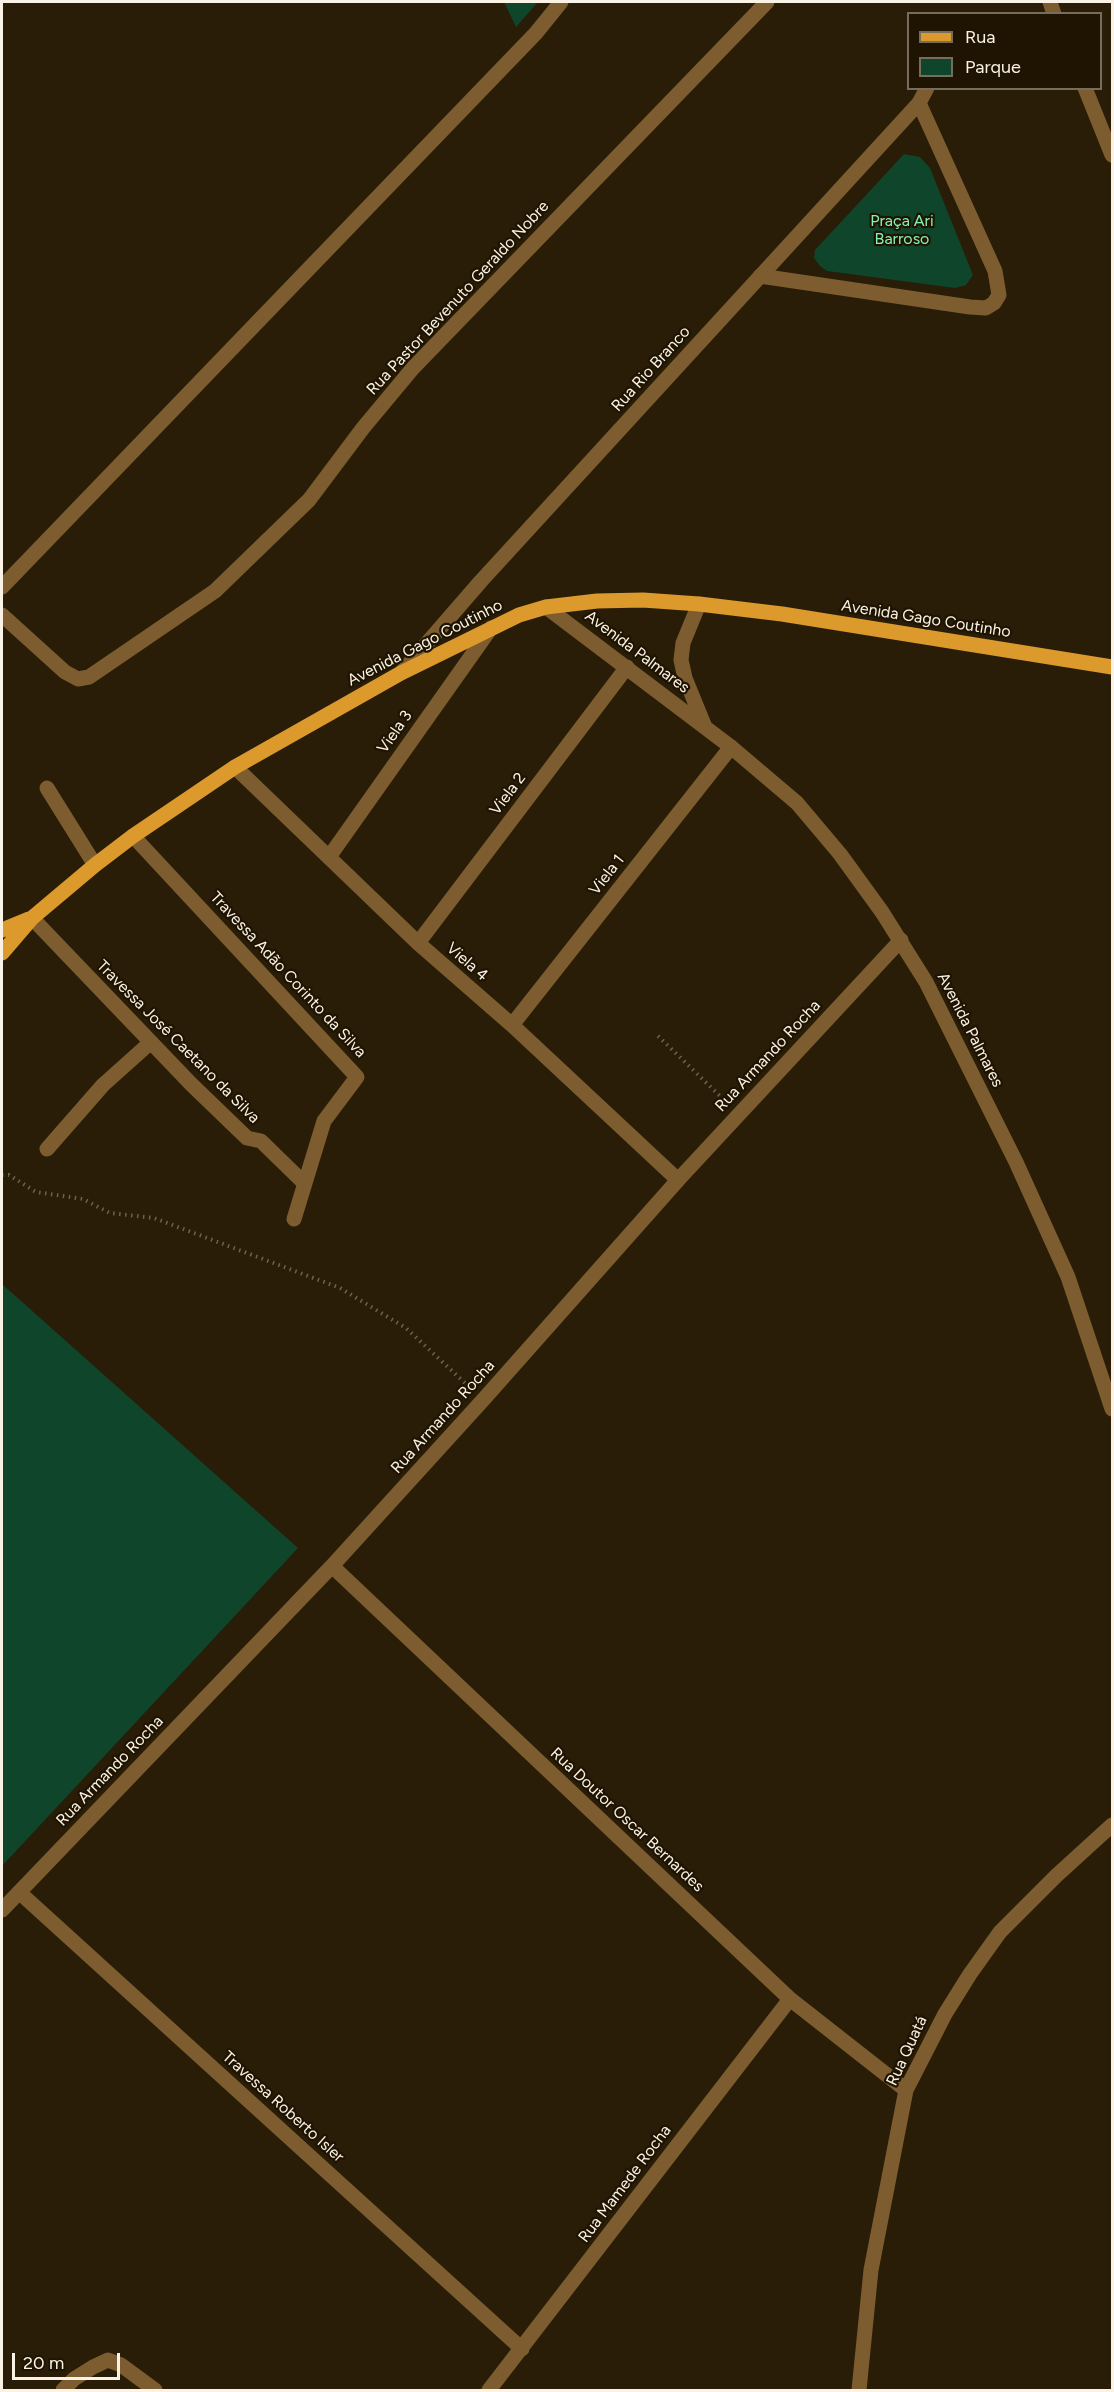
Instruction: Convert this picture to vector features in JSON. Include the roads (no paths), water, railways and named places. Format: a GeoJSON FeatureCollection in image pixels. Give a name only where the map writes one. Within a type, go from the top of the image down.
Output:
{"type":"FeatureCollection","features":[{"type":"Feature","properties":{"kind":"main road","name":"Avenida Gago Coutinho"},"geometry":{"type":"LineString","coordinates":[[2,953],[32,918],[95,865],[133,836],[235,767],[401,674],[519,615],[546,607],[597,601],[643,600],[699,604],[782,614],[1113,667]]}},
{"type":"Feature","properties":{"kind":"main road","name":"Avenida Gago Coutinho"},"geometry":{"type":"LineString","coordinates":[[2,930],[32,918]]}},
{"type":"Feature","properties":{"kind":"street"},"geometry":{"type":"LineString","coordinates":[[2,587],[536,33],[561,2]]}},
{"type":"Feature","properties":{"kind":"street","name":"Rua Pastor Bevenuto Geraldo Nobre"},"geometry":{"type":"LineString","coordinates":[[2,615],[65,672],[78,679],[89,677],[101,670],[215,591],[309,500],[363,428],[413,368],[766,2]]}},
{"type":"Feature","properties":{"kind":"street","name":"Rua Rio Branco"},"geometry":{"type":"LineString","coordinates":[[401,674],[481,581],[919,103],[926,90]]}},
{"type":"Feature","properties":{"kind":"street"},"geometry":{"type":"LineString","coordinates":[[1086,90],[1113,155]]}},
{"type":"Feature","properties":{"kind":"street"},"geometry":{"type":"LineString","coordinates":[[760,276],[970,307],[986,308],[994,303],[999,295],[999,286],[994,271],[919,103]]}},
{"type":"Feature","properties":{"kind":"street","name":"Avenida Palmares"},"geometry":{"type":"LineString","coordinates":[[699,604],[683,643],[681,660],[685,678],[705,727]]}},
{"type":"Feature","properties":{"kind":"street","name":"Avenida Palmares"},"geometry":{"type":"LineString","coordinates":[[546,607],[731,747],[797,803],[840,854],[901,940],[926,982],[1016,1162],[1068,1277],[1112,1405]]}},
{"type":"Feature","properties":{"kind":"street","name":"Viela 3"},"geometry":{"type":"LineString","coordinates":[[329,857],[491,628]]}},
{"type":"Feature","properties":{"kind":"street","name":"Viela 2"},"geometry":{"type":"LineString","coordinates":[[418,943],[627,667]]}},
{"type":"Feature","properties":{"kind":"street","name":"Viela 1"},"geometry":{"type":"LineString","coordinates":[[512,1025],[731,747]]}},
{"type":"Feature","properties":{"kind":"street","name":"Viela 4"},"geometry":{"type":"LineString","coordinates":[[235,767],[418,943],[512,1025],[678,1179]]}},
{"type":"Feature","properties":{"kind":"street"},"geometry":{"type":"LineString","coordinates":[[47,788],[95,865]]}},
{"type":"Feature","properties":{"kind":"street","name":"Travessa Adão Corinto da Silva"},"geometry":{"type":"LineString","coordinates":[[133,836],[357,1077],[324,1121],[294,1219]]}},
{"type":"Feature","properties":{"kind":"street","name":"Travessa José Caetano da Silva"},"geometry":{"type":"LineString","coordinates":[[32,918],[247,1138],[261,1141],[304,1184]]}},
{"type":"Feature","properties":{"kind":"street","name":"Rua Armando Rocha"},"geometry":{"type":"LineString","coordinates":[[2,1910],[332,1566],[483,1400],[678,1179],[901,940]]}},
{"type":"Feature","properties":{"kind":"street"},"geometry":{"type":"LineString","coordinates":[[47,1149],[102,1085],[151,1042]]}},
{"type":"Feature","properties":{"kind":"street","name":"Rua Doutor Oscar Bernardes"},"geometry":{"type":"LineString","coordinates":[[332,1566],[790,1999],[906,2090]]}},
{"type":"Feature","properties":{"kind":"street","name":"Rua Quatá"},"geometry":{"type":"LineString","coordinates":[[859,2391],[871,2270],[906,2090],[945,2014],[1000,1932],[1056,1876],[1113,1825]]}},
{"type":"Feature","properties":{"kind":"street","name":"Travessa Roberto Isler"},"geometry":{"type":"LineString","coordinates":[[19,1892],[522,2349]]}},
{"type":"Feature","properties":{"kind":"street","name":"Rua Mamede Rocha"},"geometry":{"type":"LineString","coordinates":[[489,2391],[790,1999]]}},
{"type":"Feature","properties":{"kind":"street"},"geometry":{"type":"LineString","coordinates":[[63,2391],[74,2379],[108,2360],[122,2365],[155,2391]]}},
{"type":"Feature","properties":{"kind":"park label","name":"Praça Ari Barroso"},"geometry":{"type":"Point","coordinates":[902,230]}}]}
